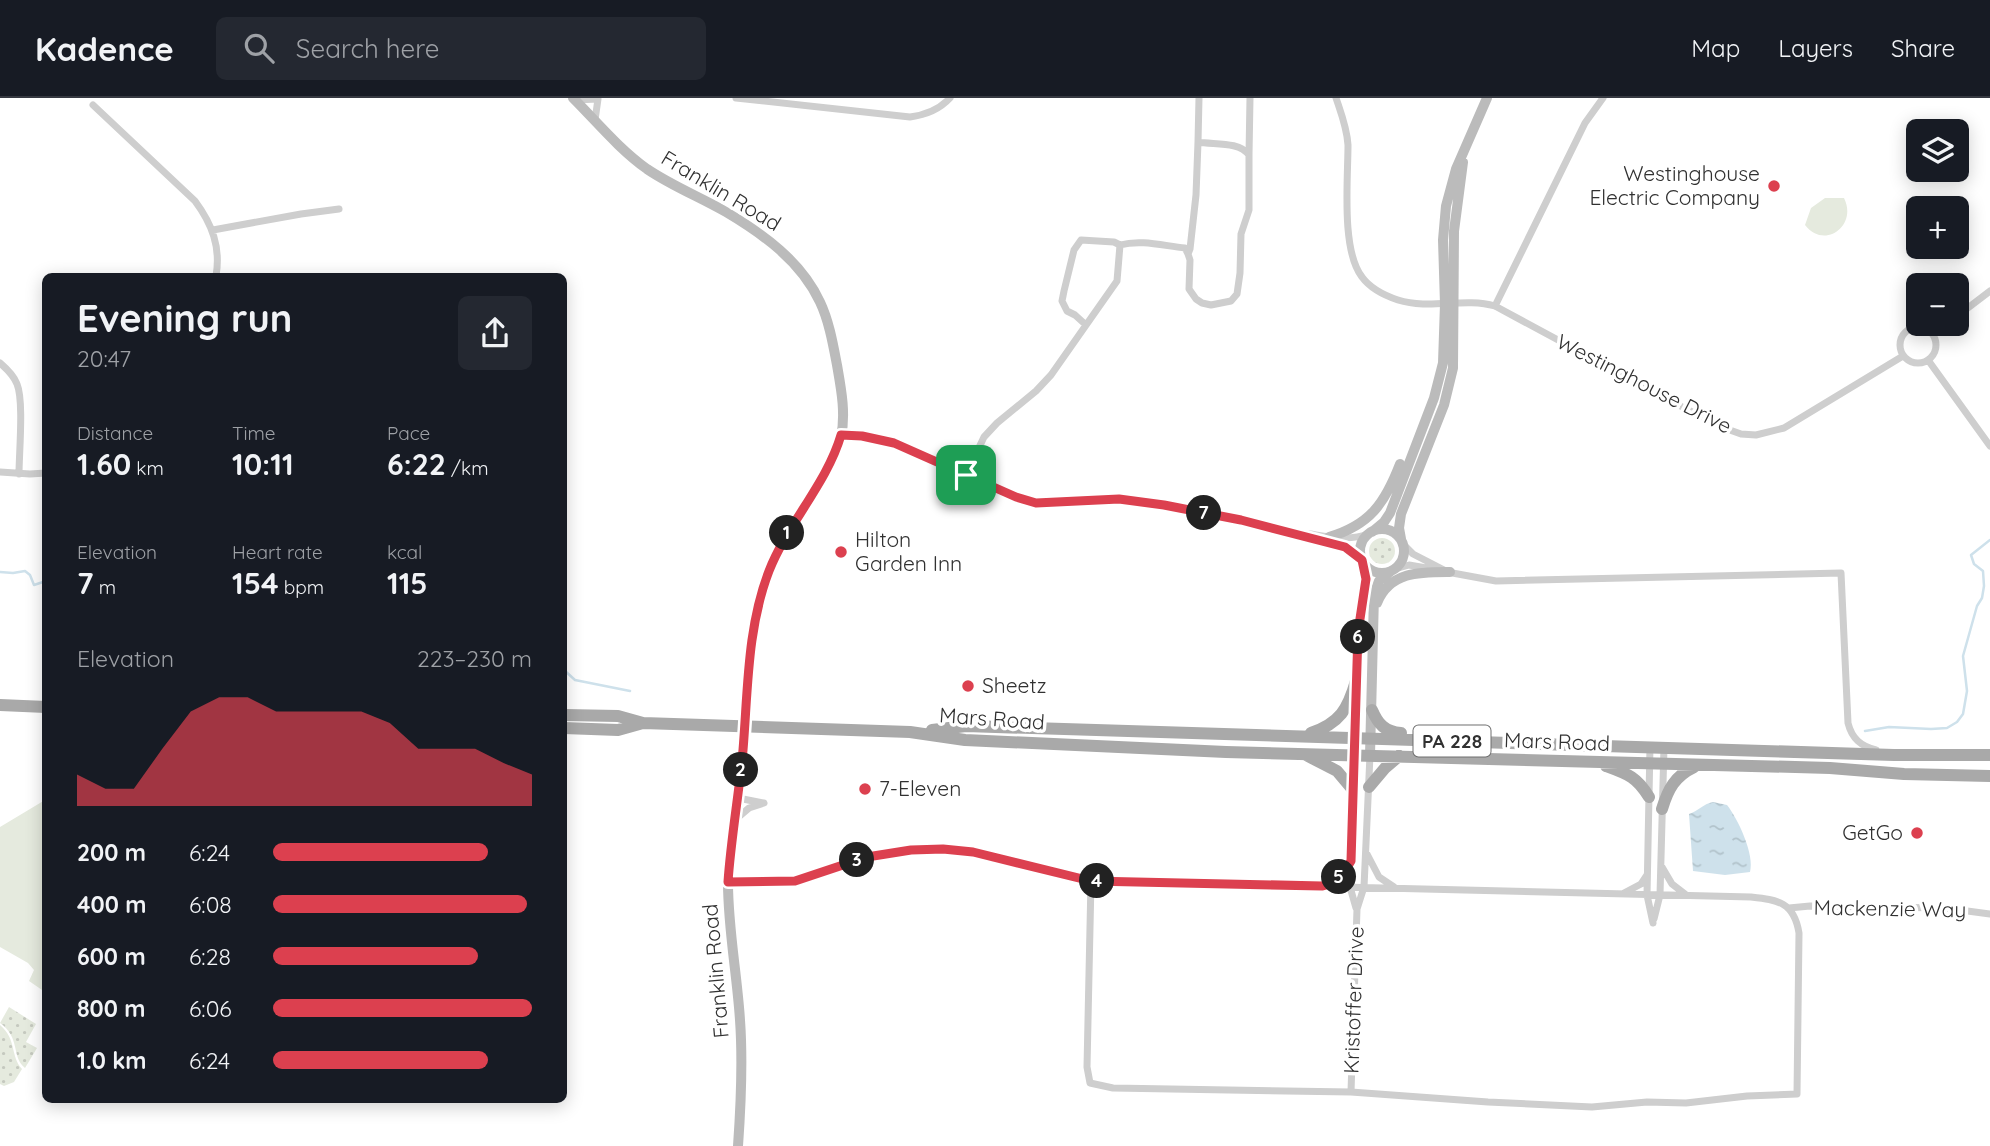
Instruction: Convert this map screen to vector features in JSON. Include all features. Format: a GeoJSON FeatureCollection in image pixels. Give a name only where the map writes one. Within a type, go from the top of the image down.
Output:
{"type":"FeatureCollection","features":[{"type":"Feature","properties":{"kind":"main road"},"geometry":{"type":"LineString","coordinates":[[1304,736],[1338,718],[1348,705],[1356,681]]}},
{"type":"Feature","properties":{"kind":"main road"},"geometry":{"type":"LineString","coordinates":[[0,705],[42,707]]}},
{"type":"Feature","properties":{"kind":"main road"},"geometry":{"type":"LineString","coordinates":[[1372,710],[1379,723],[1395,732],[1450,734],[1509,743]]}},
{"type":"Feature","properties":{"kind":"main road","name":"Mars Road"},"geometry":{"type":"LineString","coordinates":[[567,715],[618,716],[643,723],[914,732],[965,740],[1226,752],[1829,768],[1904,774],[1990,776]]}},
{"type":"Feature","properties":{"kind":"main road","name":"Mars Road"},"geometry":{"type":"LineString","coordinates":[[567,728],[618,730],[643,723]]}},
{"type":"Feature","properties":{"kind":"main road","name":"Mars Road"},"geometry":{"type":"LineString","coordinates":[[914,732],[965,726],[1894,755],[1990,755]]}},
{"type":"Feature","properties":{"kind":"main road"},"geometry":{"type":"LineString","coordinates":[[1302,754],[1338,771],[1353,790]]}},
{"type":"Feature","properties":{"kind":"main road"},"geometry":{"type":"LineString","coordinates":[[1368,787],[1399,756]]}},
{"type":"Feature","properties":{"kind":"main road"},"geometry":{"type":"LineString","coordinates":[[1596,763],[1635,778],[1649,797]]}},
{"type":"Feature","properties":{"kind":"main road"},"geometry":{"type":"LineString","coordinates":[[1662,809],[1667,792],[1675,780],[1683,772],[1698,765]]}},
{"type":"Feature","properties":{"kind":"main road"},"geometry":{"type":"LineString","coordinates":[[1969,776],[1990,782]]}},
{"type":"Feature","properties":{"kind":"street"},"geometry":{"type":"LineString","coordinates":[[736,98],[910,117],[927,114],[944,105],[950,98]]}},
{"type":"Feature","properties":{"kind":"street"},"geometry":{"type":"LineString","coordinates":[[1188,254],[1195,211],[1199,98]]}},
{"type":"Feature","properties":{"kind":"street"},"geometry":{"type":"LineString","coordinates":[[1086,325],[1067,312],[1062,302],[1074,250],[1081,240],[1185,248],[1190,260],[1189,289],[1196,299],[1211,305],[1231,301],[1237,295],[1241,234],[1249,210],[1250,98]]}},
{"type":"Feature","properties":{"kind":"street","name":"Westinghouse Drive"},"geometry":{"type":"LineString","coordinates":[[1336,98],[1348,143],[1346,194],[1354,258],[1362,277],[1378,291],[1399,301],[1478,303],[1494,306],[1686,409],[1741,434],[1756,435],[1784,428],[1903,356]]}},
{"type":"Feature","properties":{"kind":"street"},"geometry":{"type":"LineString","coordinates":[[1354,755],[1358,632],[1366,579],[1362,545],[1388,517],[1440,416],[1452,377],[1455,349],[1443,240],[1444,220],[1452,182],[1487,98]]}},
{"type":"Feature","properties":{"kind":"street"},"geometry":{"type":"LineString","coordinates":[[1494,306],[1585,123],[1603,98]]}},
{"type":"Feature","properties":{"kind":"street"},"geometry":{"type":"LineString","coordinates":[[574,99],[598,99],[595,120]]}},
{"type":"Feature","properties":{"kind":"street","name":"Franklin Road"},"geometry":{"type":"LineString","coordinates":[[574,99],[622,148],[645,167],[667,182],[725,211],[771,242],[790,259],[807,280],[820,303],[831,333],[842,402],[841,435],[835,454],[790,527],[769,570],[754,625],[749,656],[745,726],[728,882],[741,1025],[738,1146]]}},
{"type":"Feature","properties":{"kind":"street"},"geometry":{"type":"LineString","coordinates":[[93,105],[195,201],[206,216],[213,230],[217,250],[216,273]]}},
{"type":"Feature","properties":{"kind":"street"},"geometry":{"type":"LineString","coordinates":[[1198,142],[1244,148],[1249,155]]}},
{"type":"Feature","properties":{"kind":"street"},"geometry":{"type":"LineString","coordinates":[[213,230],[339,209]]}},
{"type":"Feature","properties":{"kind":"street"},"geometry":{"type":"LineString","coordinates":[[966,475],[984,437],[1051,375],[1117,281],[1120,245]]}},
{"type":"Feature","properties":{"kind":"street"},"geometry":{"type":"LineString","coordinates":[[1969,307],[1990,291]]}},
{"type":"Feature","properties":{"kind":"street"},"geometry":{"type":"LineString","coordinates":[[1370,755],[1375,590],[1383,577],[1403,558],[1399,528],[1401,514],[1438,386],[1450,304]]}},
{"type":"Feature","properties":{"kind":"street"},"geometry":{"type":"LineString","coordinates":[[1906,331],[1900,340],[1903,356],[1916,363],[1928,360],[1936,350],[1934,336]]}},
{"type":"Feature","properties":{"kind":"street"},"geometry":{"type":"LineString","coordinates":[[1928,360],[1990,446]]}},
{"type":"Feature","properties":{"kind":"street"},"geometry":{"type":"LineString","coordinates":[[0,363],[19,387],[19,474]]}},
{"type":"Feature","properties":{"kind":"street"},"geometry":{"type":"LineString","coordinates":[[1329,537],[1350,530],[1376,510],[1386,495],[1422,412],[1438,386]]}},
{"type":"Feature","properties":{"kind":"street"},"geometry":{"type":"LineString","coordinates":[[841,435],[862,436],[894,443],[1016,497],[1036,503],[1119,499],[1177,508],[1345,547],[1373,571],[1383,573],[1414,565],[1496,581],[1841,573],[1847,717],[1851,733],[1861,745],[1894,755]]}},
{"type":"Feature","properties":{"kind":"street"},"geometry":{"type":"LineString","coordinates":[[0,472],[42,473]]}},
{"type":"Feature","properties":{"kind":"street"},"geometry":{"type":"LineString","coordinates":[[1285,531],[1352,538],[1380,530],[1389,531],[1413,554],[1450,572]]}},
{"type":"Feature","properties":{"kind":"street"},"geometry":{"type":"LineString","coordinates":[[1375,612],[1381,593],[1394,580],[1421,573],[1450,572]]}},
{"type":"Feature","properties":{"kind":"street"},"geometry":{"type":"LineString","coordinates":[[1650,746],[1656,764],[1662,809],[1660,895],[1653,923],[1647,895],[1649,797],[1656,764],[1664,747]]}},
{"type":"Feature","properties":{"kind":"street","name":"Kristoffer Drive"},"geometry":{"type":"LineString","coordinates":[[1354,755],[1350,887],[1357,909]]}},
{"type":"Feature","properties":{"kind":"street","name":"Kristoffer Drive"},"geometry":{"type":"LineString","coordinates":[[1351,1092],[1357,909],[1364,887],[1370,755]]}},
{"type":"Feature","properties":{"kind":"street"},"geometry":{"type":"LineString","coordinates":[[736,819],[749,808],[764,803],[738,799]]}},
{"type":"Feature","properties":{"kind":"street"},"geometry":{"type":"LineString","coordinates":[[728,882],[795,881],[867,857],[911,850],[943,849],[973,852],[1091,881],[1751,897],[1779,901],[1793,913],[1799,933],[1797,1094],[1747,1096],[1686,1104],[1647,1102],[1592,1107],[1351,1092],[1113,1087],[1090,1083],[1087,1066],[1091,881]]}},
{"type":"Feature","properties":{"kind":"street"},"geometry":{"type":"LineString","coordinates":[[1366,851],[1379,877],[1398,888]]}},
{"type":"Feature","properties":{"kind":"street"},"geometry":{"type":"LineString","coordinates":[[1322,886],[1338,878],[1351,861]]}},
{"type":"Feature","properties":{"kind":"street"},"geometry":{"type":"LineString","coordinates":[[1661,864],[1672,884],[1689,896]]}},
{"type":"Feature","properties":{"kind":"street"},"geometry":{"type":"LineString","coordinates":[[1619,894],[1637,887],[1648,875]]}},
{"type":"Feature","properties":{"kind":"street","name":"Mackenzie Way"},"geometry":{"type":"LineString","coordinates":[[1789,908],[1945,908],[1990,914]]}},
{"type":"Feature","properties":{"kind":"shaded area"},"geometry":{"type":"Polygon","coordinates":[[[1825,198],[1844,198],[1846,218],[1837,231],[1821,235],[1805,225],[1811,208],[1825,198]]]}},
{"type":"Feature","properties":{"kind":"shaded area"},"geometry":{"type":"Polygon","coordinates":[[[1382,538],[1391,542],[1395,551],[1391,560],[1382,564],[1373,560],[1369,551],[1373,542],[1382,538]]]}},
{"type":"Feature","properties":{"kind":"shaded area"},"geometry":{"type":"Polygon","coordinates":[[[42,802],[42,990],[29,981],[34,970],[28,963],[0,947],[0,827],[42,802]]]}},
{"type":"Feature","properties":{"kind":"shaded area"},"geometry":{"type":"Polygon","coordinates":[[[9,1007],[36,1024],[26,1042],[37,1048],[25,1068],[18,1058],[11,1035],[0,1023],[9,1007]]]}},
{"type":"Feature","properties":{"kind":"shaded area"},"geometry":{"type":"Polygon","coordinates":[[[0,1025],[9,1036],[22,1069],[14,1082],[4,1086],[0,1084],[0,1025]]]}},
{"type":"Feature","properties":{"kind":"water"},"geometry":{"type":"Polygon","coordinates":[[[1713,802],[1727,805],[1736,819],[1748,847],[1750,872],[1725,875],[1693,871],[1689,814],[1713,802]]]}},
{"type":"Feature","properties":{"kind":"waterway"},"geometry":{"type":"LineString","coordinates":[[1865,731],[1889,727],[1947,728],[1963,714],[1967,691],[1963,656],[1984,586],[1983,571],[1974,564],[1971,555],[1990,540]]}},
{"type":"Feature","properties":{"kind":"waterway"},"geometry":{"type":"LineString","coordinates":[[0,572],[25,571],[34,585],[42,582]]}},
{"type":"Feature","properties":{"kind":"waterway"},"geometry":{"type":"LineString","coordinates":[[567,673],[575,680],[630,691]]}},
{"type":"Feature","properties":{"kind":"place","name":"Westinghouse Electric Company"},"geometry":{"type":"Point","coordinates":[1774,186]}},
{"type":"Feature","properties":{"kind":"place","name":"Hilton Garden Inn"},"geometry":{"type":"Point","coordinates":[841,552]}},
{"type":"Feature","properties":{"kind":"place","name":"Sheetz"},"geometry":{"type":"Point","coordinates":[968,686]}},
{"type":"Feature","properties":{"kind":"place","name":"7-Eleven"},"geometry":{"type":"Point","coordinates":[865,789]}},
{"type":"Feature","properties":{"kind":"place","name":"GetGo"},"geometry":{"type":"Point","coordinates":[1917,833]}},
{"type":"Feature","properties":{"kind":"route"},"geometry":{"type":"LineString","coordinates":[[841,435],[862,436],[894,443],[966,475],[1036,503],[1119,499],[1164,505],[1285,531],[1345,547],[1358,555],[1365,569],[1366,579],[1358,632],[1351,861],[1338,878],[1322,886],[1091,881],[973,852],[943,849],[911,850],[867,857],[795,881],[728,882],[739,794],[749,656],[760,599],[769,570],[790,527],[835,454],[841,435]]}}]}
